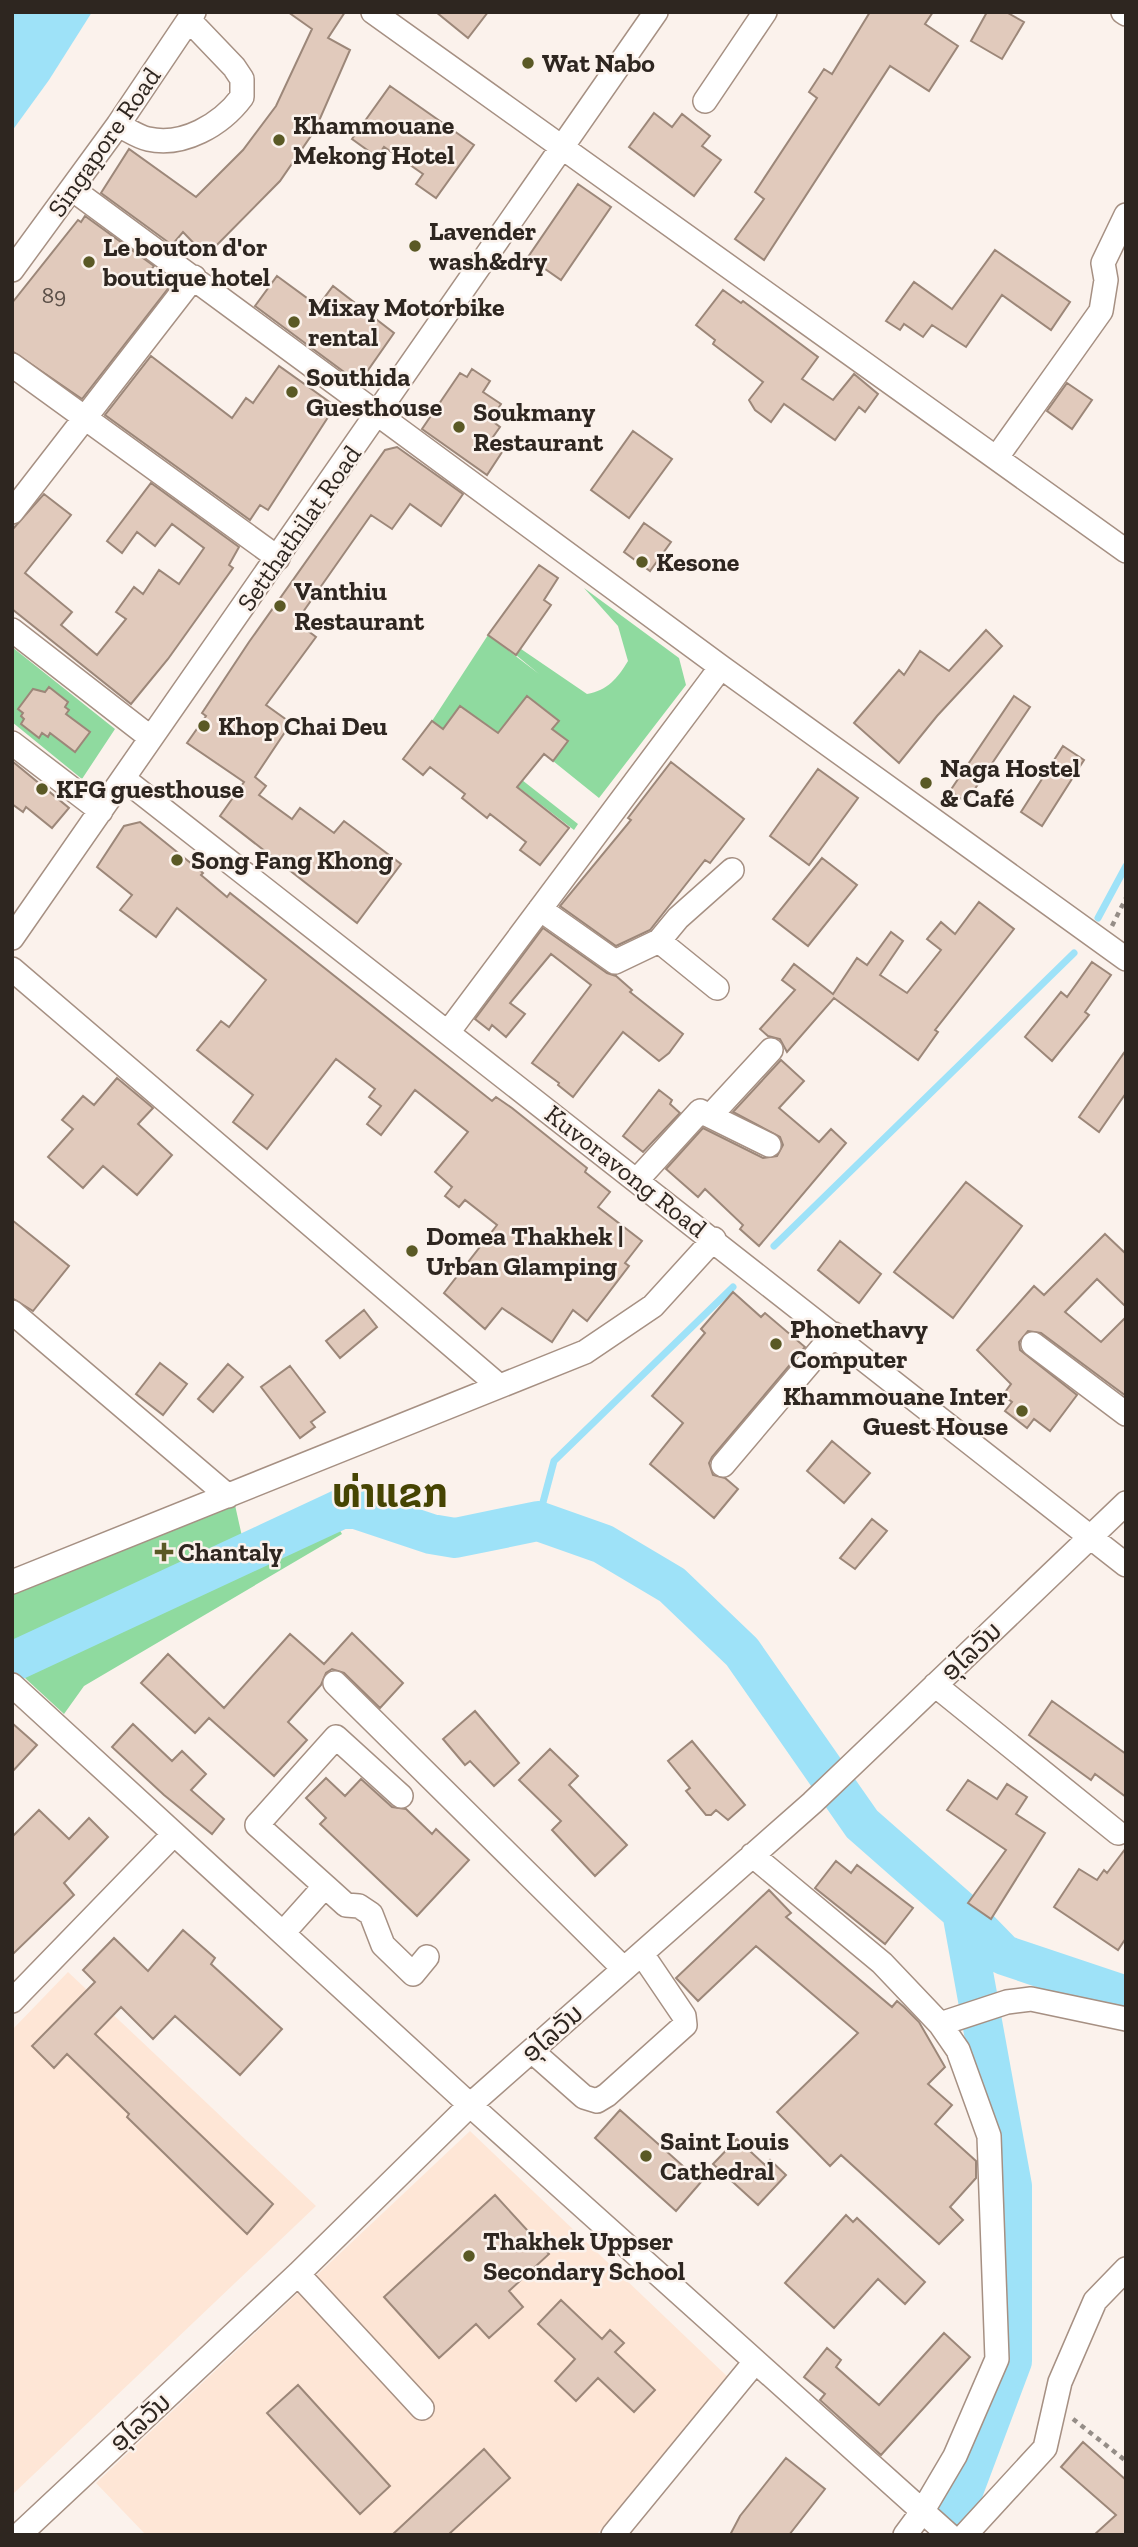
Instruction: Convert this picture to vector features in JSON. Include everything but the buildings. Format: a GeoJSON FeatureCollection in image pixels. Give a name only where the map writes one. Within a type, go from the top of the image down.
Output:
{"type":"FeatureCollection","features":[{"type":"Feature","properties":{"kind":"street"},"geometry":{"type":"LineString","coordinates":[[373,12],[1126,551]]}},
{"type":"Feature","properties":{"kind":"street","name":"Setthathilat Road"},"geometry":{"type":"LineString","coordinates":[[12,938],[656,12]]}},
{"type":"Feature","properties":{"kind":"street"},"geometry":{"type":"LineString","coordinates":[[705,101],[765,12]]}},
{"type":"Feature","properties":{"kind":"street"},"geometry":{"type":"LineString","coordinates":[[118,125],[145,139],[183,140],[223,118],[242,97],[242,79],[192,16]]}},
{"type":"Feature","properties":{"kind":"street","name":"Singapore Road"},"geometry":{"type":"LineString","coordinates":[[12,270],[118,125],[192,16]]}},
{"type":"Feature","properties":{"kind":"street"},"geometry":{"type":"LineString","coordinates":[[72,188],[720,667],[1126,959]]}},
{"type":"Feature","properties":{"kind":"street"},"geometry":{"type":"LineString","coordinates":[[997,457],[1101,311],[1106,280],[1103,263],[1126,215]]}},
{"type":"Feature","properties":{"kind":"street"},"geometry":{"type":"LineString","coordinates":[[12,512],[194,277]]}},
{"type":"Feature","properties":{"kind":"street"},"geometry":{"type":"LineString","coordinates":[[12,365],[278,558]]}},
{"type":"Feature","properties":{"kind":"street"},"geometry":{"type":"LineString","coordinates":[[12,630],[151,738]]}},
{"type":"Feature","properties":{"kind":"street"},"geometry":{"type":"LineString","coordinates":[[449,1031],[720,667]]}},
{"type":"Feature","properties":{"kind":"street"},"geometry":{"type":"LineString","coordinates":[[12,743],[101,811]]}},
{"type":"Feature","properties":{"kind":"street","name":"Kuvoravong Road"},"geometry":{"type":"LineString","coordinates":[[124,779],[449,1031],[1126,1566]]}},
{"type":"Feature","properties":{"kind":"street"},"geometry":{"type":"LineString","coordinates":[[540,909],[615,962],[659,941],[678,918],[732,870]]}},
{"type":"Feature","properties":{"kind":"street"},"geometry":{"type":"LineString","coordinates":[[659,941],[717,988]]}},
{"type":"Feature","properties":{"kind":"street"},"geometry":{"type":"LineString","coordinates":[[12,969],[498,1385]]}},
{"type":"Feature","properties":{"kind":"street"},"geometry":{"type":"LineString","coordinates":[[711,1115],[771,1050]]}},
{"type":"Feature","properties":{"kind":"street"},"geometry":{"type":"LineString","coordinates":[[637,1180],[693,1115],[700,1111],[769,1145]]}},
{"type":"Feature","properties":{"kind":"street"},"geometry":{"type":"LineString","coordinates":[[12,1582],[585,1352],[653,1306],[714,1240]]}},
{"type":"Feature","properties":{"kind":"street"},"geometry":{"type":"LineString","coordinates":[[12,1312],[228,1496]]}},
{"type":"Feature","properties":{"kind":"street"},"geometry":{"type":"LineString","coordinates":[[723,1465],[834,1334]]}},
{"type":"Feature","properties":{"kind":"street"},"geometry":{"type":"LineString","coordinates":[[1033,1344],[1126,1414]]}},
{"type":"Feature","properties":{"kind":"street","name":"ອຸໄລວັນ"},"geometry":{"type":"LineString","coordinates":[[20,2534],[298,2274],[470,2105],[812,1803],[1126,1503]]}},
{"type":"Feature","properties":{"kind":"street"},"geometry":{"type":"LineString","coordinates":[[335,1683],[624,1969]]}},
{"type":"Feature","properties":{"kind":"street"},"geometry":{"type":"LineString","coordinates":[[12,1685],[470,2105],[949,2535]]}},
{"type":"Feature","properties":{"kind":"street"},"geometry":{"type":"LineString","coordinates":[[935,1685],[1118,1833]]}},
{"type":"Feature","properties":{"kind":"street"},"geometry":{"type":"LineString","coordinates":[[401,1796],[336,1737],[257,1825],[346,1905],[359,1906],[370,1914],[383,1945],[413,1974],[428,1957]]}},
{"type":"Feature","properties":{"kind":"street"},"geometry":{"type":"LineString","coordinates":[[12,2001],[174,1833]]}},
{"type":"Feature","properties":{"kind":"street"},"geometry":{"type":"LineString","coordinates":[[752,1855],[882,1963],[940,2024],[958,2050],[989,2136],[997,2359],[955,2456],[905,2535]]}},
{"type":"Feature","properties":{"kind":"street"},"geometry":{"type":"LineString","coordinates":[[283,1933],[325,1886]]}},
{"type":"Feature","properties":{"kind":"street"},"geometry":{"type":"LineString","coordinates":[[533,2052],[584,2097],[597,2101],[685,2025],[684,2016],[642,1954]]}},
{"type":"Feature","properties":{"kind":"street"},"geometry":{"type":"LineString","coordinates":[[940,2024],[1007,2002],[1031,1999],[1126,2019]]}},
{"type":"Feature","properties":{"kind":"street"},"geometry":{"type":"LineString","coordinates":[[965,2535],[1045,2448],[1060,2382],[1095,2301],[1126,2269]]}},
{"type":"Feature","properties":{"kind":"street"},"geometry":{"type":"LineString","coordinates":[[298,2274],[422,2408]]}},
{"type":"Feature","properties":{"kind":"street"},"geometry":{"type":"LineString","coordinates":[[613,2535],[755,2362]]}},
{"type":"Feature","properties":{"kind":"path"},"geometry":{"type":"LineString","coordinates":[[1052,2421],[1071,2418],[1126,2461]]}},
{"type":"Feature","properties":{"kind":"shaded area"},"geometry":{"type":"Polygon","coordinates":[[[68,1972],[316,2206],[12,2495],[12,2030],[68,1972]]]}},
{"type":"Feature","properties":{"kind":"shaded area","name":"Thakhek Uppser Secondary School"},"geometry":{"type":"Polygon","coordinates":[[[470,2131],[732,2381],[596,2535],[146,2535],[96,2483],[470,2131]]]}},
{"type":"Feature","properties":{"kind":"green space"},"geometry":{"type":"Polygon","coordinates":[[[584,588],[679,658],[686,685],[599,798],[553,761],[568,741],[552,729],[499,762],[578,824],[574,830],[432,721],[488,635],[539,674],[516,655],[521,649],[587,694],[601,690],[611,683],[628,661],[618,626],[584,588]]]}},
{"type":"Feature","properties":{"kind":"green space"},"geometry":{"type":"Polygon","coordinates":[[[12,647],[115,729],[82,779],[12,722],[12,647]]]}},
{"type":"Feature","properties":{"kind":"green space"},"geometry":{"type":"Polygon","coordinates":[[[235,1505],[243,1541],[180,1567],[155,1606],[334,1520],[342,1534],[84,1686],[64,1714],[12,1666],[12,1592],[235,1505]]]}},
{"type":"Feature","properties":{"kind":"water"},"geometry":{"type":"Polygon","coordinates":[[[12,12],[92,12],[49,80],[12,131],[12,12]]]}},
{"type":"Feature","properties":{"kind":"waterway"},"geometry":{"type":"LineString","coordinates":[[1098,918],[1126,866]]}},
{"type":"Feature","properties":{"kind":"waterway"},"geometry":{"type":"LineString","coordinates":[[774,1246],[1074,953]]}},
{"type":"Feature","properties":{"kind":"waterway"},"geometry":{"type":"LineString","coordinates":[[538,1521],[554,1461],[733,1287]]}},
{"type":"Feature","properties":{"kind":"waterway"},"geometry":{"type":"LineString","coordinates":[[12,1662],[341,1509],[356,1509],[431,1534],[455,1538],[538,1521],[603,1544],[672,1585],[742,1652],[862,1824],[962,1912],[1012,2186],[1012,2361],[961,2497],[951,2510]]}},
{"type":"Feature","properties":{"kind":"waterway"},"geometry":{"type":"LineString","coordinates":[[962,1912],[1004,1955],[1126,1996]]}},
{"type":"Feature","properties":{"kind":"place","name":"Wat Nabo"},"geometry":{"type":"Point","coordinates":[528,63]}},
{"type":"Feature","properties":{"kind":"place","name":"Khammouane Mekong Hotel"},"geometry":{"type":"Point","coordinates":[279,140]}},
{"type":"Feature","properties":{"kind":"place","name":"Lavender wash&dry"},"geometry":{"type":"Point","coordinates":[415,246]}},
{"type":"Feature","properties":{"kind":"place","name":"Le bouton d'or boutique hotel"},"geometry":{"type":"Point","coordinates":[89,262]}},
{"type":"Feature","properties":{"kind":"place","name":"Mixay Motorbike rental"},"geometry":{"type":"Point","coordinates":[294,322]}},
{"type":"Feature","properties":{"kind":"place","name":"Southida Guesthouse"},"geometry":{"type":"Point","coordinates":[292,392]}},
{"type":"Feature","properties":{"kind":"place","name":"Soukmany Restaurant"},"geometry":{"type":"Point","coordinates":[459,427]}},
{"type":"Feature","properties":{"kind":"place","name":"Kesone"},"geometry":{"type":"Point","coordinates":[642,562]}},
{"type":"Feature","properties":{"kind":"place","name":"Vanthiu Restaurant"},"geometry":{"type":"Point","coordinates":[280,606]}},
{"type":"Feature","properties":{"kind":"place","name":"Khop Chai Deu"},"geometry":{"type":"Point","coordinates":[204,726]}},
{"type":"Feature","properties":{"kind":"place","name":"Naga Hostel & Café"},"geometry":{"type":"Point","coordinates":[926,783]}},
{"type":"Feature","properties":{"kind":"place","name":"KFG guesthouse"},"geometry":{"type":"Point","coordinates":[42,789]}},
{"type":"Feature","properties":{"kind":"place","name":"Song Fang Khong"},"geometry":{"type":"Point","coordinates":[177,860]}},
{"type":"Feature","properties":{"kind":"place","name":"Domea Thakhek | Urban Glamping"},"geometry":{"type":"Point","coordinates":[412,1251]}},
{"type":"Feature","properties":{"kind":"place","name":"Phonethavy Computer"},"geometry":{"type":"Point","coordinates":[776,1344]}},
{"type":"Feature","properties":{"kind":"place","name":"Khammouane Inter Guest House"},"geometry":{"type":"Point","coordinates":[1022,1411]}},
{"type":"Feature","properties":{"kind":"place","name":"Chantaly"},"geometry":{"type":"Point","coordinates":[164,1552]}},
{"type":"Feature","properties":{"kind":"place","name":"Saint Louis Cathedral"},"geometry":{"type":"Point","coordinates":[646,2156]}},
{"type":"Feature","properties":{"kind":"place","name":"Thakhek Uppser Secondary School"},"geometry":{"type":"Point","coordinates":[469,2256]}},
{"type":"Feature","properties":{"kind":"district","name":"ທ່າແຂກ"},"geometry":{"type":"Point","coordinates":[390,1493]}}]}
